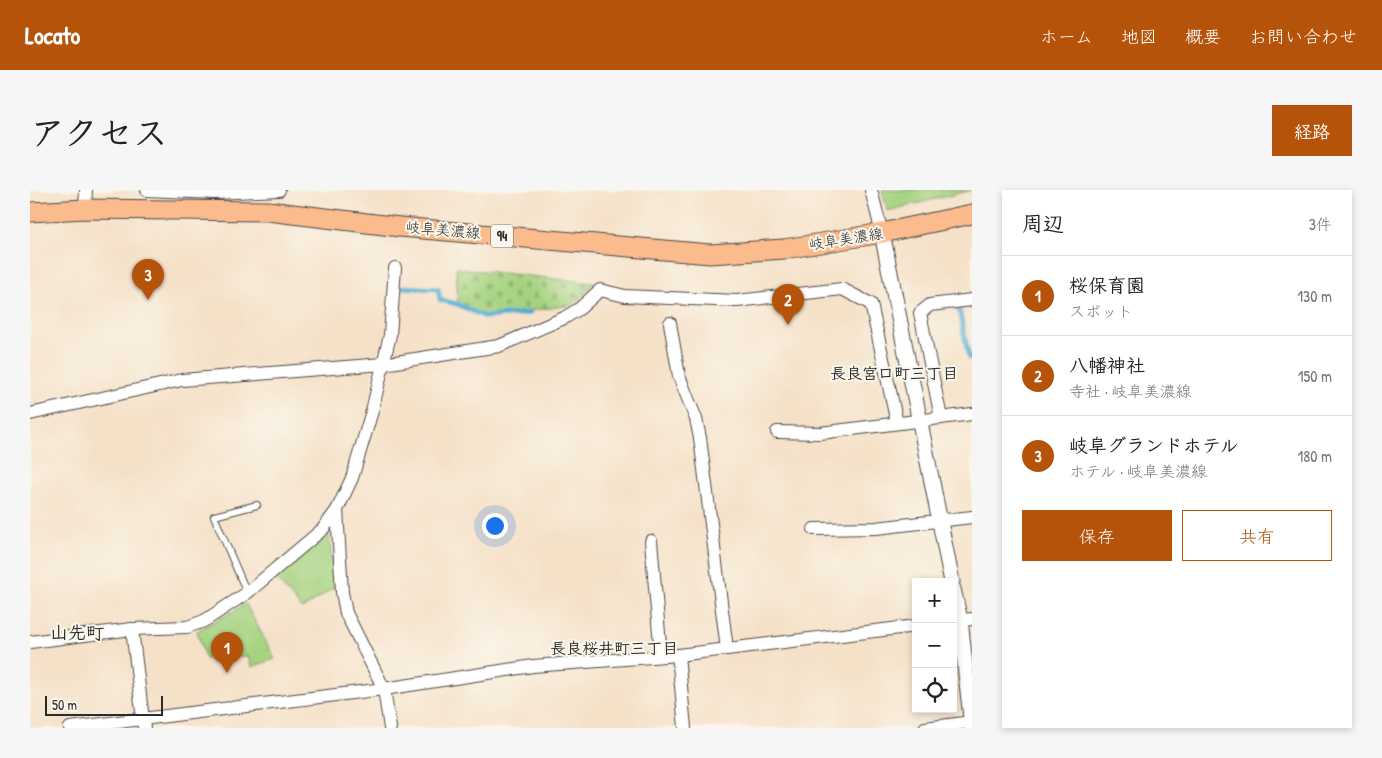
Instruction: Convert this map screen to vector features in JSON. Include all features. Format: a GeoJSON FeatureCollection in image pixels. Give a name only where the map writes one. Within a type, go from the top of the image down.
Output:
{"type":"FeatureCollection","features":[{"type":"Feature","properties":{"kind":"main road","name":"岐阜美濃線"},"geometry":{"type":"LineString","coordinates":[[30,212],[85,209],[268,211],[400,227],[710,254],[784,249],[882,233],[972,214]]}},
{"type":"Feature","properties":{"kind":"street"},"geometry":{"type":"LineString","coordinates":[[85,209],[86,190]]}},
{"type":"Feature","properties":{"kind":"street"},"geometry":{"type":"LineString","coordinates":[[147,190],[215,193],[279,190]]}},
{"type":"Feature","properties":{"kind":"street"},"geometry":{"type":"LineString","coordinates":[[872,190],[951,578]]}},
{"type":"Feature","properties":{"kind":"street"},"geometry":{"type":"LineString","coordinates":[[30,642],[132,629],[187,627],[204,621],[247,593],[322,529],[337,510],[352,478],[384,364],[390,335],[395,268]]}},
{"type":"Feature","properties":{"kind":"street"},"geometry":{"type":"LineString","coordinates":[[30,414],[182,380],[384,364],[499,346],[564,318],[579,309],[600,290],[625,296],[737,301],[842,289],[871,304],[889,393],[898,423]]}},
{"type":"Feature","properties":{"kind":"street"},"geometry":{"type":"LineString","coordinates":[[941,418],[920,313],[930,305],[972,300]]}},
{"type":"Feature","properties":{"kind":"street"},"geometry":{"type":"LineString","coordinates":[[670,323],[679,376],[696,419],[700,438],[727,649]]}},
{"type":"Feature","properties":{"kind":"street"},"geometry":{"type":"LineString","coordinates":[[777,432],[820,432],[972,414]]}},
{"type":"Feature","properties":{"kind":"street"},"geometry":{"type":"LineString","coordinates":[[337,510],[342,592],[346,613],[384,689],[390,728]]}},
{"type":"Feature","properties":{"kind":"street"},"geometry":{"type":"LineString","coordinates":[[814,529],[876,528],[972,517]]}},
{"type":"Feature","properties":{"kind":"street"},"geometry":{"type":"LineString","coordinates":[[651,541],[661,656]]}},
{"type":"Feature","properties":{"kind":"street"},"geometry":{"type":"LineString","coordinates":[[957,603],[962,620],[972,727]]}},
{"type":"Feature","properties":{"kind":"street"},"geometry":{"type":"LineString","coordinates":[[70,728],[143,724],[533,666],[678,655],[912,626]]}},
{"type":"Feature","properties":{"kind":"street"},"geometry":{"type":"LineString","coordinates":[[132,629],[143,724]]}},
{"type":"Feature","properties":{"kind":"street"},"geometry":{"type":"LineString","coordinates":[[678,655],[685,728]]}},
{"type":"Feature","properties":{"kind":"street"},"geometry":{"type":"LineString","coordinates":[[925,728],[972,722]]}},
{"type":"Feature","properties":{"kind":"lane"},"geometry":{"type":"LineString","coordinates":[[247,593],[214,516],[256,505]]}},
{"type":"Feature","properties":{"kind":"green space"},"geometry":{"type":"Polygon","coordinates":[[[882,190],[972,190],[887,211],[882,190]]]}},
{"type":"Feature","properties":{"kind":"green space"},"geometry":{"type":"Polygon","coordinates":[[[456,268],[594,283],[573,305],[485,317],[458,303],[456,268]]]}},
{"type":"Feature","properties":{"kind":"green space"},"geometry":{"type":"Polygon","coordinates":[[[329,535],[335,587],[302,609],[276,579],[329,535]]]}},
{"type":"Feature","properties":{"kind":"green space"},"geometry":{"type":"Polygon","coordinates":[[[246,604],[275,659],[251,667],[248,656],[205,659],[197,631],[246,604]]]}},
{"type":"Feature","properties":{"kind":"waterway"},"geometry":{"type":"LineString","coordinates":[[402,287],[438,289],[440,300],[457,304],[485,317],[530,313]]}},
{"type":"Feature","properties":{"kind":"waterway"},"geometry":{"type":"LineString","coordinates":[[959,309],[969,358],[972,357]]}},
{"type":"Feature","properties":{"kind":"place","name":"岐阜グランドホテル"},"geometry":{"type":"Point","coordinates":[148,300]}},
{"type":"Feature","properties":{"kind":"place","name":"八幡神社"},"geometry":{"type":"Point","coordinates":[788,325]}},
{"type":"Feature","properties":{"kind":"place","name":"桜保育園"},"geometry":{"type":"Point","coordinates":[227,673]}},
{"type":"Feature","properties":{"kind":"district","name":"長良宮口町三丁目"},"geometry":{"type":"Point","coordinates":[894,373]}},
{"type":"Feature","properties":{"kind":"district","name":"山先町"},"geometry":{"type":"Point","coordinates":[77,633]}},
{"type":"Feature","properties":{"kind":"district","name":"長良桜井町三丁目"},"geometry":{"type":"Point","coordinates":[614,648]}}]}
